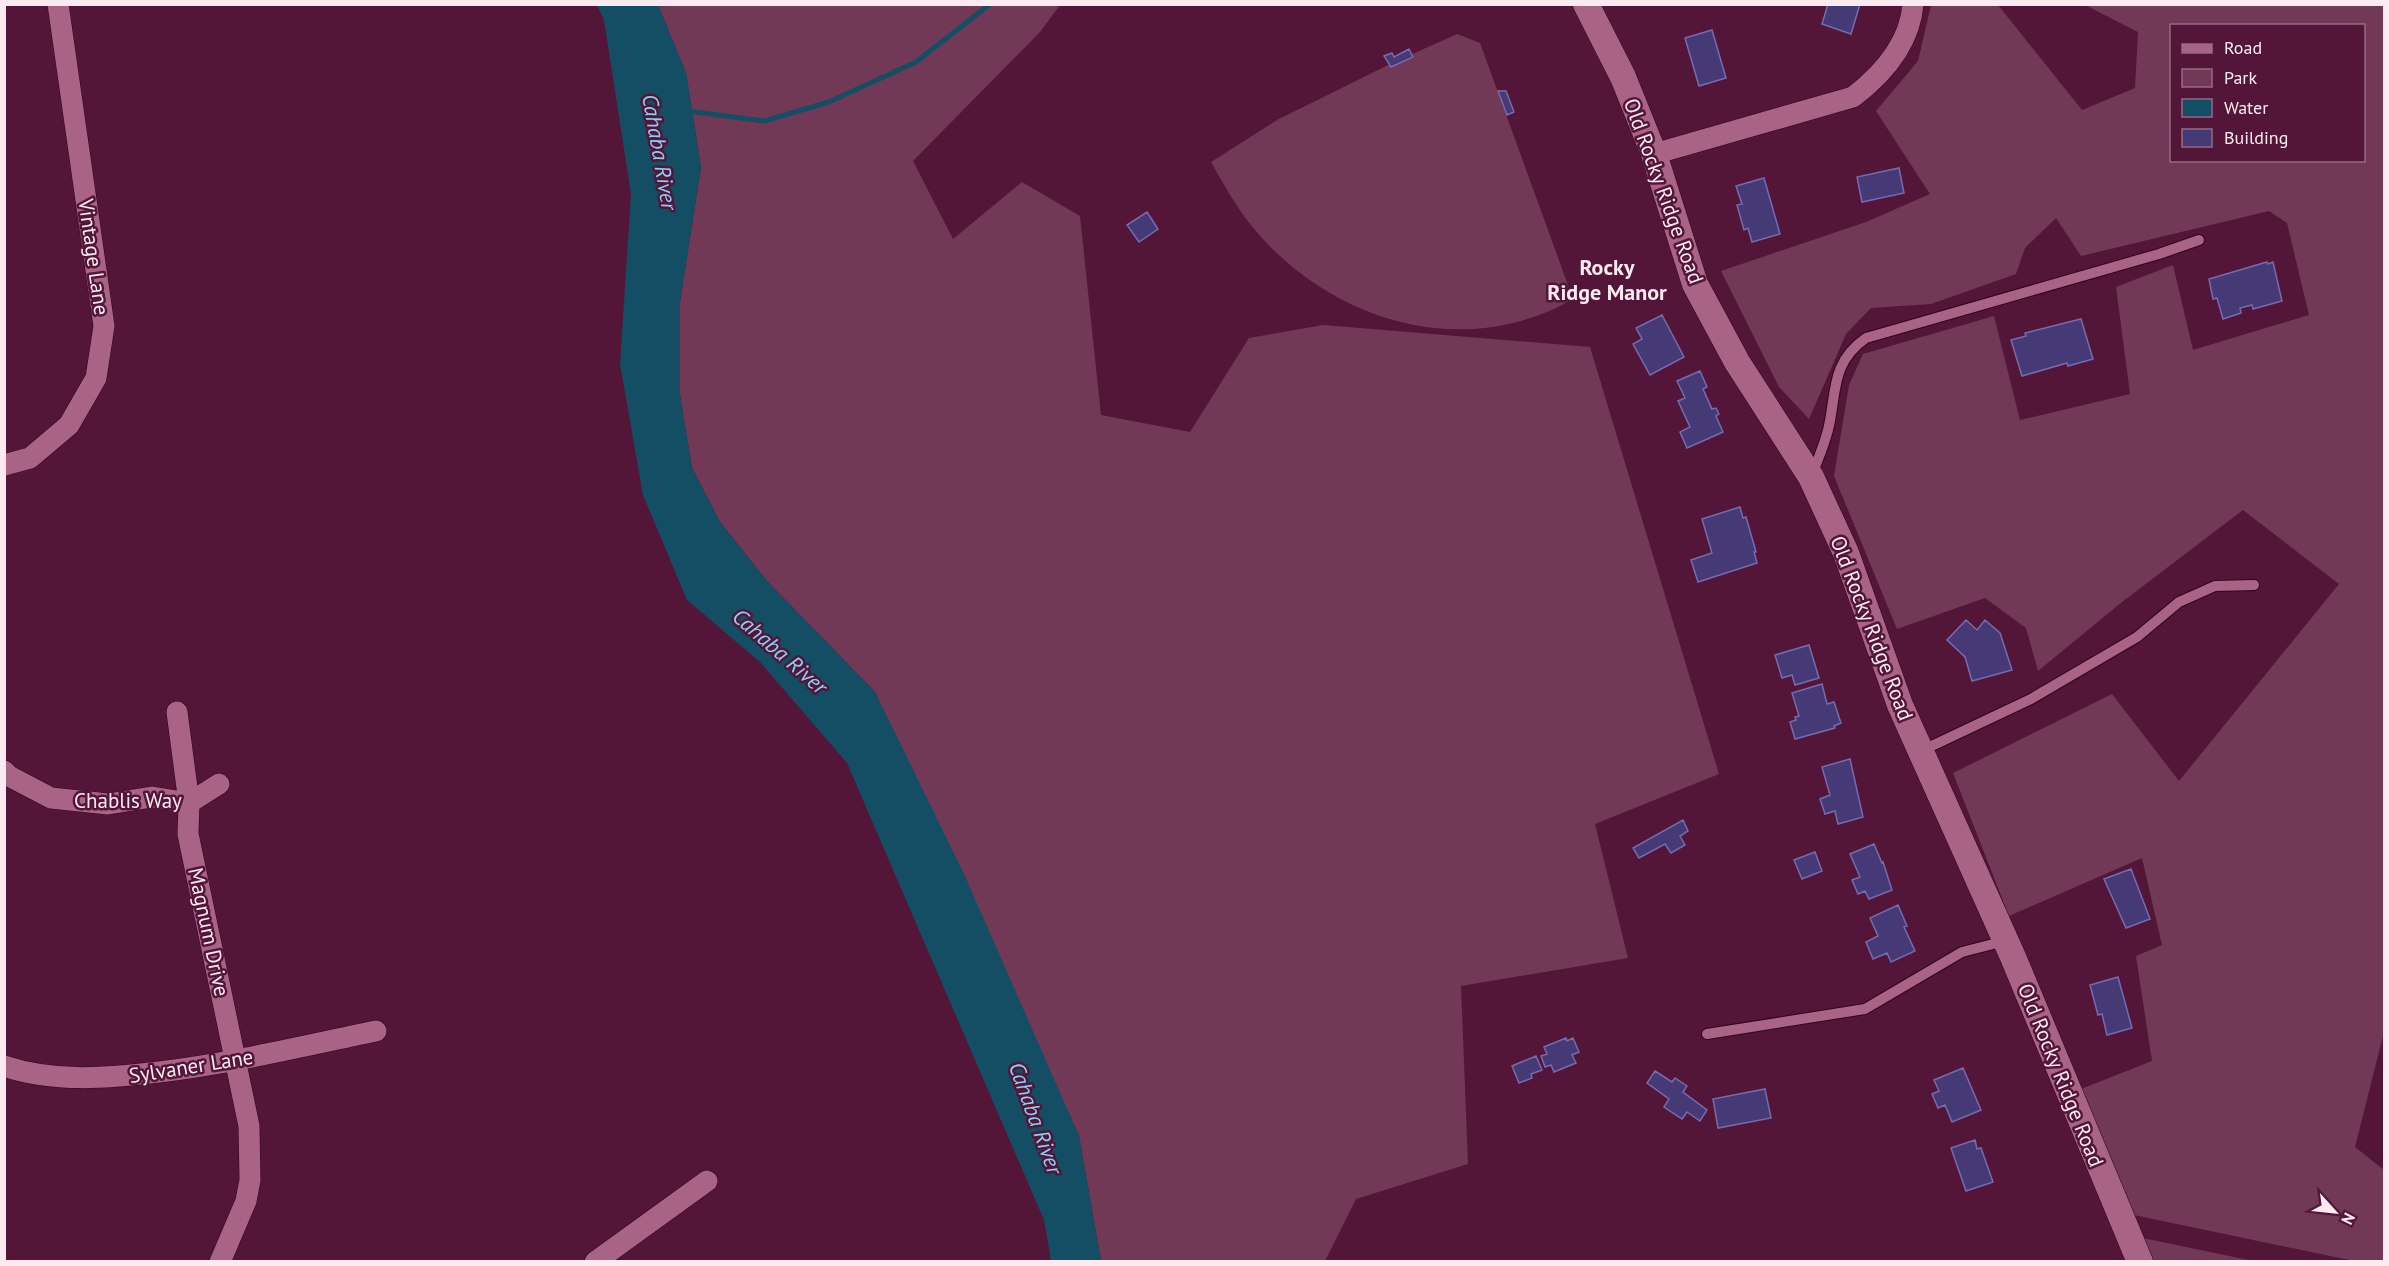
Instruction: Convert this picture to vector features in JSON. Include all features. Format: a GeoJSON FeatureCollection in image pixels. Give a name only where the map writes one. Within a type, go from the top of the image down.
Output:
{"type":"FeatureCollection","features":[{"type":"Feature","properties":{"kind":"street","name":"Vintage Lane"},"geometry":{"type":"LineString","coordinates":[[4,465],[30,458],[69,425],[96,378],[104,326],[58,4]]}},
{"type":"Feature","properties":{"kind":"street","name":"Old Rocky Ridge Road"},"geometry":{"type":"LineString","coordinates":[[1586,4],[1623,77],[1654,154],[1695,284],[1737,362],[1811,477],[1846,553],[1900,705],[2006,941],[2140,1262]]}},
{"type":"Feature","properties":{"kind":"street"},"geometry":{"type":"LineString","coordinates":[[1654,154],[1853,97],[1878,78],[1901,45],[1914,4]]}},
{"type":"Feature","properties":{"kind":"street","name":"Magnum Drive"},"geometry":{"type":"LineString","coordinates":[[177,712],[189,803],[188,834],[249,1126],[250,1180],[246,1201],[220,1262]]}},
{"type":"Feature","properties":{"kind":"street","name":"Chablis Way"},"geometry":{"type":"LineString","coordinates":[[4,771],[9,776],[51,798],[74,802],[108,804],[152,797],[189,803],[219,784]]}},
{"type":"Feature","properties":{"kind":"street","name":"Sylvaner Lane"},"geometry":{"type":"LineString","coordinates":[[4,1066],[22,1072],[71,1078],[126,1076],[236,1061],[376,1031]]}},
{"type":"Feature","properties":{"kind":"street"},"geometry":{"type":"LineString","coordinates":[[595,1262],[707,1181]]}},
{"type":"Feature","properties":{"kind":"lane"},"geometry":{"type":"LineString","coordinates":[[1811,477],[1828,429],[1836,376],[1849,352],[1866,338],[2159,254],[2199,240]]}},
{"type":"Feature","properties":{"kind":"lane"},"geometry":{"type":"LineString","coordinates":[[1921,752],[2040,693],[2137,637],[2179,602],[2216,586],[2254,585]]}},
{"type":"Feature","properties":{"kind":"lane"},"geometry":{"type":"LineString","coordinates":[[1707,1034],[1865,1009],[1962,952],[2006,941]]}},
{"type":"Feature","properties":{"kind":"green space"},"geometry":{"type":"Polygon","coordinates":[[[658,5],[1060,5],[1040,32],[913,161],[953,239],[1022,182],[1080,216],[1101,415],[1190,432],[1249,338],[1323,325],[1590,347],[1719,774],[1595,824],[1628,958],[1461,986],[1468,1164],[1356,1199],[1325,1261],[1101,1261],[1079,1136],[875,692],[767,581],[720,522],[692,468],[680,395],[680,302],[701,167],[686,73],[658,5]]]}},
{"type":"Feature","properties":{"kind":"green space"},"geometry":{"type":"Polygon","coordinates":[[[1931,5],[1998,5],[2082,110],[2135,88],[2138,32],[2085,5],[2384,5],[2384,1032],[2355,1147],[2384,1170],[2384,1261],[2354,1261],[2134,1215],[2081,1089],[2152,1061],[2136,956],[2162,945],[2142,858],[2009,916],[1953,773],[2112,694],[2179,781],[2339,584],[2243,510],[2122,602],[2038,671],[2026,628],[1985,598],[1897,629],[1834,476],[1849,385],[1863,354],[1994,316],[2020,420],[2130,394],[2116,287],[2173,265],[2193,350],[2309,315],[2287,223],[2269,211],[2081,256],[2056,218],[2025,248],[2016,274],[1931,304],[1871,308],[1846,334],[1809,419],[1779,387],[1721,271],[1866,222],[1930,194],[1876,111],[1918,61],[1931,5]]]}},
{"type":"Feature","properties":{"kind":"green space"},"geometry":{"type":"Polygon","coordinates":[[[1457,34],[1480,43],[1573,299],[1530,318],[1487,328],[1442,329],[1399,322],[1357,307],[1317,285],[1281,257],[1250,224],[1234,202],[1211,162],[1277,120],[1457,34]]]}},
{"type":"Feature","properties":{"kind":"green space"},"geometry":{"type":"Polygon","coordinates":[[[2138,1237],[2253,1261],[2151,1261],[2138,1237]]]}},
{"type":"Feature","properties":{"kind":"water","name":"Cahaba River"},"geometry":{"type":"Polygon","coordinates":[[[597,5],[658,5],[686,73],[701,167],[680,302],[680,395],[692,468],[720,522],[767,581],[875,692],[964,874],[1079,1136],[1101,1261],[1051,1261],[1044,1220],[847,763],[760,662],[687,600],[643,495],[620,364],[631,194],[604,20],[597,5]]]}},
{"type":"Feature","properties":{"kind":"building"},"geometry":{"type":"Polygon","coordinates":[[[1828,4],[1860,4],[1851,34],[1822,24],[1828,4]]]}},
{"type":"Feature","properties":{"kind":"building"},"geometry":{"type":"Polygon","coordinates":[[[1712,30],[1726,78],[1699,86],[1685,38],[1712,30]]]}},
{"type":"Feature","properties":{"kind":"building"},"geometry":{"type":"Polygon","coordinates":[[[1409,49],[1413,57],[1391,67],[1384,56],[1392,53],[1394,57],[1409,49]]]}},
{"type":"Feature","properties":{"kind":"building"},"geometry":{"type":"Polygon","coordinates":[[[1498,91],[1506,91],[1514,112],[1507,115],[1498,91]]]}},
{"type":"Feature","properties":{"kind":"building"},"geometry":{"type":"Polygon","coordinates":[[[1899,168],[1904,193],[1862,202],[1857,177],[1899,168]]]}},
{"type":"Feature","properties":{"kind":"building"},"geometry":{"type":"Polygon","coordinates":[[[1764,178],[1780,234],[1752,242],[1748,228],[1744,230],[1737,205],[1742,204],[1736,186],[1764,178]]]}},
{"type":"Feature","properties":{"kind":"building"},"geometry":{"type":"Polygon","coordinates":[[[1147,212],[1158,229],[1139,242],[1127,225],[1147,212]]]}},
{"type":"Feature","properties":{"kind":"building"},"geometry":{"type":"Polygon","coordinates":[[[2267,262],[2268,264],[2273,262],[2282,301],[2253,309],[2252,305],[2240,308],[2241,313],[2223,319],[2217,298],[2213,299],[2209,279],[2267,262]]]}},
{"type":"Feature","properties":{"kind":"building"},"geometry":{"type":"Polygon","coordinates":[[[1662,315],[1684,357],[1650,375],[1633,344],[1642,339],[1636,328],[1662,315]]]}},
{"type":"Feature","properties":{"kind":"building"},"geometry":{"type":"Polygon","coordinates":[[[2081,319],[2093,359],[2068,366],[2067,363],[2022,376],[2011,340],[2026,336],[2025,333],[2081,319]]]}},
{"type":"Feature","properties":{"kind":"building"},"geometry":{"type":"Polygon","coordinates":[[[1700,371],[1707,387],[1703,389],[1712,409],[1716,408],[1719,414],[1716,416],[1723,432],[1687,448],[1680,432],[1690,427],[1678,401],[1685,398],[1677,381],[1700,371]]]}},
{"type":"Feature","properties":{"kind":"building"},"geometry":{"type":"Polygon","coordinates":[[[1740,507],[1743,518],[1746,517],[1757,563],[1698,582],[1691,560],[1712,553],[1702,519],[1740,507]]]}},
{"type":"Feature","properties":{"kind":"building"},"geometry":{"type":"Polygon","coordinates":[[[1966,620],[1977,630],[1985,620],[2000,633],[2012,670],[1972,681],[1965,657],[1947,640],[1966,620]]]}},
{"type":"Feature","properties":{"kind":"building"},"geometry":{"type":"Polygon","coordinates":[[[1809,645],[1819,678],[1795,685],[1792,675],[1782,678],[1775,655],[1809,645]]]}},
{"type":"Feature","properties":{"kind":"building"},"geometry":{"type":"Polygon","coordinates":[[[1822,684],[1827,704],[1834,702],[1841,723],[1834,726],[1835,728],[1795,739],[1790,722],[1799,716],[1792,693],[1822,684]]]}},
{"type":"Feature","properties":{"kind":"building"},"geometry":{"type":"Polygon","coordinates":[[[1850,759],[1863,817],[1838,824],[1835,811],[1825,814],[1820,799],[1830,795],[1822,767],[1850,759]]]}},
{"type":"Feature","properties":{"kind":"building"},"geometry":{"type":"Polygon","coordinates":[[[1683,820],[1688,831],[1680,836],[1685,845],[1671,853],[1665,844],[1639,858],[1633,848],[1683,820]]]}},
{"type":"Feature","properties":{"kind":"building"},"geometry":{"type":"Polygon","coordinates":[[[1874,844],[1883,862],[1892,890],[1869,899],[1865,891],[1858,894],[1852,880],[1860,877],[1850,854],[1874,844]]]}},
{"type":"Feature","properties":{"kind":"building"},"geometry":{"type":"Polygon","coordinates":[[[1815,852],[1822,871],[1802,879],[1794,860],[1815,852]]]}},
{"type":"Feature","properties":{"kind":"building"},"geometry":{"type":"Polygon","coordinates":[[[2131,869],[2150,919],[2126,928],[2104,879],[2131,869]]]}},
{"type":"Feature","properties":{"kind":"building"},"geometry":{"type":"Polygon","coordinates":[[[1898,905],[1907,926],[1904,927],[1915,951],[1891,962],[1887,953],[1873,959],[1866,942],[1878,936],[1870,918],[1898,905]]]}},
{"type":"Feature","properties":{"kind":"building"},"geometry":{"type":"Polygon","coordinates":[[[2118,977],[2132,1028],[2107,1035],[2102,1014],[2098,1015],[2090,985],[2118,977]]]}},
{"type":"Feature","properties":{"kind":"building"},"geometry":{"type":"Polygon","coordinates":[[[1566,1038],[1567,1041],[1573,1038],[1579,1052],[1572,1055],[1576,1063],[1554,1072],[1551,1065],[1545,1067],[1541,1056],[1547,1054],[1544,1047],[1566,1038]]]}},
{"type":"Feature","properties":{"kind":"building"},"geometry":{"type":"Polygon","coordinates":[[[1536,1056],[1542,1070],[1531,1074],[1532,1078],[1519,1083],[1512,1066],[1536,1056]]]}},
{"type":"Feature","properties":{"kind":"building"},"geometry":{"type":"Polygon","coordinates":[[[1963,1068],[1981,1110],[1952,1122],[1945,1105],[1938,1108],[1932,1094],[1939,1091],[1934,1080],[1963,1068]]]}},
{"type":"Feature","properties":{"kind":"building"},"geometry":{"type":"Polygon","coordinates":[[[1655,1071],[1672,1082],[1675,1078],[1687,1086],[1683,1092],[1707,1110],[1700,1121],[1687,1112],[1682,1119],[1664,1107],[1669,1099],[1647,1083],[1655,1071]]]}},
{"type":"Feature","properties":{"kind":"building"},"geometry":{"type":"Polygon","coordinates":[[[1765,1089],[1771,1118],[1718,1128],[1713,1099],[1765,1089]]]}},
{"type":"Feature","properties":{"kind":"building"},"geometry":{"type":"Polygon","coordinates":[[[1975,1140],[1977,1149],[1981,1148],[1993,1182],[1966,1191],[1951,1148],[1975,1140]]]}},
{"type":"Feature","properties":{"kind":"waterway"},"geometry":{"type":"LineString","coordinates":[[688,111],[764,121],[829,102],[916,62],[990,4]]}},
{"type":"Feature","properties":{"kind":"district","name":"Rocky Ridge Manor"},"geometry":{"type":"Point","coordinates":[1607,280]}}]}
